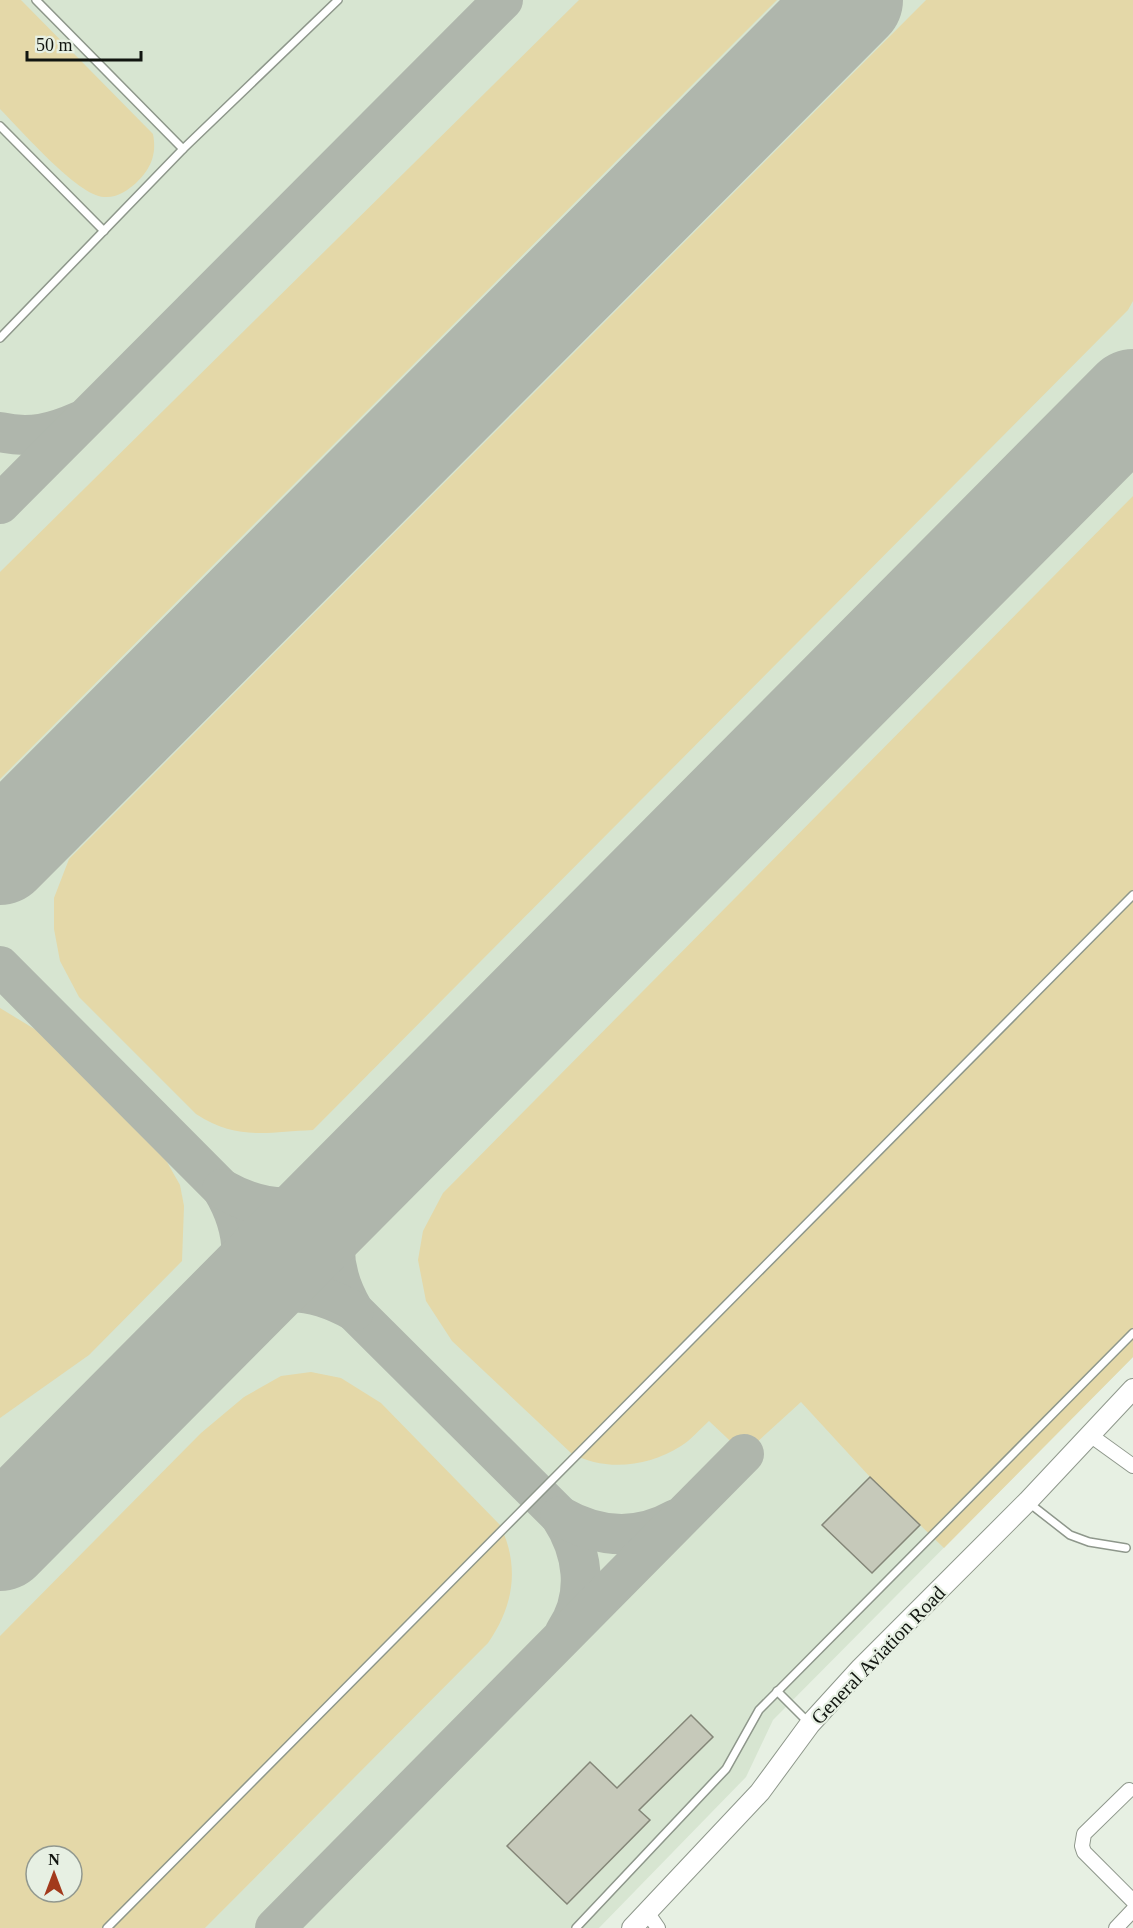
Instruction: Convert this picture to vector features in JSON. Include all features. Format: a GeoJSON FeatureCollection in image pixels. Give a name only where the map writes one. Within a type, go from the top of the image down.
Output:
{"type":"FeatureCollection","features":[{"type":"Feature","properties":{"kind":"main road","name":"General Aviation Road"},"geometry":{"type":"LineString","coordinates":[[632,1928],[653,1920],[760,1792],[810,1724],[861,1668],[1028,1501],[1133,1389]]}},
{"type":"Feature","properties":{"kind":"street"},"geometry":{"type":"LineString","coordinates":[[1089,1435],[1133,1466]]}},
{"type":"Feature","properties":{"kind":"street"},"geometry":{"type":"LineString","coordinates":[[1129,1790],[1083,1834],[1082,1846],[1084,1852],[1133,1901]]}},
{"type":"Feature","properties":{"kind":"street"},"geometry":{"type":"LineString","coordinates":[[1116,1928],[1133,1910]]}},
{"type":"Feature","properties":{"kind":"lane"},"geometry":{"type":"LineString","coordinates":[[36,0],[183,149]]}},
{"type":"Feature","properties":{"kind":"lane"},"geometry":{"type":"LineString","coordinates":[[0,338],[183,149],[338,0]]}},
{"type":"Feature","properties":{"kind":"lane"},"geometry":{"type":"LineString","coordinates":[[0,126],[104,231]]}},
{"type":"Feature","properties":{"kind":"lane"},"geometry":{"type":"LineString","coordinates":[[107,1928],[1133,895]]}},
{"type":"Feature","properties":{"kind":"lane"},"geometry":{"type":"LineString","coordinates":[[576,1928],[726,1769],[759,1710],[1133,1333]]}},
{"type":"Feature","properties":{"kind":"lane"},"geometry":{"type":"LineString","coordinates":[[1028,1501],[1070,1535],[1089,1542],[1126,1548]]}},
{"type":"Feature","properties":{"kind":"lane"},"geometry":{"type":"LineString","coordinates":[[777,1691],[810,1724]]}},
{"type":"Feature","properties":{"kind":"shaded area"},"geometry":{"type":"Polygon","coordinates":[[[0,0],[1133,0],[1133,1357],[773,1720],[746,1777],[599,1928],[0,1928],[0,0]]]}},
{"type":"Feature","properties":{"kind":"shaded area"},"geometry":{"type":"Polygon","coordinates":[[[0,0],[21,0],[153,134],[152,161],[133,186],[113,196],[104,197],[93,194],[65,174],[0,109],[0,0]]]}},
{"type":"Feature","properties":{"kind":"shaded area"},"geometry":{"type":"Polygon","coordinates":[[[579,0],[777,0],[0,779],[0,572],[579,0]]]}},
{"type":"Feature","properties":{"kind":"shaded area"},"geometry":{"type":"Polygon","coordinates":[[[926,0],[1133,0],[1133,301],[1128,310],[313,1130],[253,1133],[211,1123],[196,1114],[79,997],[60,961],[54,929],[54,898],[69,859],[926,0]]]}},
{"type":"Feature","properties":{"kind":"shaded area"},"geometry":{"type":"Polygon","coordinates":[[[1133,496],[1133,1357],[944,1548],[870,1477],[801,1402],[744,1454],[709,1421],[681,1446],[655,1459],[612,1465],[584,1459],[571,1453],[452,1341],[426,1301],[418,1260],[423,1231],[443,1193],[1133,496]]]}},
{"type":"Feature","properties":{"kind":"shaded area"},"geometry":{"type":"Polygon","coordinates":[[[0,1008],[41,1033],[163,1155],[180,1185],[184,1206],[182,1261],[89,1355],[0,1418],[0,1008]]]}},
{"type":"Feature","properties":{"kind":"shaded area"},"geometry":{"type":"Polygon","coordinates":[[[311,1372],[341,1378],[381,1403],[500,1525],[506,1540],[512,1571],[504,1615],[488,1643],[205,1928],[0,1928],[0,1636],[201,1433],[244,1397],[281,1376],[311,1372]]]}},
{"type":"Feature","properties":{"kind":"building"},"geometry":{"type":"Polygon","coordinates":[[[870,1477],[920,1525],[872,1573],[822,1525],[870,1477]]]}},
{"type":"Feature","properties":{"kind":"building"},"geometry":{"type":"Polygon","coordinates":[[[691,1715],[713,1737],[639,1810],[650,1820],[567,1904],[507,1846],[590,1762],[617,1788],[691,1715]]]}},
{"type":"Feature","properties":{"kind":"taxiway"},"geometry":{"type":"LineString","coordinates":[[0,504],[503,0]]}},
{"type":"Feature","properties":{"kind":"taxiway"},"geometry":{"type":"LineString","coordinates":[[1120,413],[1133,394]]}},
{"type":"Feature","properties":{"kind":"taxiway"},"geometry":{"type":"LineString","coordinates":[[0,432],[21,435],[41,434],[80,421]]}},
{"type":"Feature","properties":{"kind":"taxiway"},"geometry":{"type":"LineString","coordinates":[[0,864],[11,844]]}},
{"type":"Feature","properties":{"kind":"taxiway"},"geometry":{"type":"LineString","coordinates":[[0,966],[222,1189],[237,1221],[242,1253],[237,1285],[222,1317]]}},
{"type":"Feature","properties":{"kind":"taxiway"},"geometry":{"type":"LineString","coordinates":[[355,1183],[346,1199],[336,1231],[336,1263],[345,1295],[354,1311],[560,1516],[574,1544],[580,1573],[578,1603],[565,1632]]}},
{"type":"Feature","properties":{"kind":"taxiway"},"geometry":{"type":"LineString","coordinates":[[222,1189],[257,1204],[289,1207],[322,1200],[355,1183]]}},
{"type":"Feature","properties":{"kind":"taxiway"},"geometry":{"type":"LineString","coordinates":[[222,1317],[255,1299],[287,1292],[319,1296],[354,1311]]}},
{"type":"Feature","properties":{"kind":"taxiway"},"geometry":{"type":"LineString","coordinates":[[0,1497],[146,1394]]}},
{"type":"Feature","properties":{"kind":"taxiway"},"geometry":{"type":"LineString","coordinates":[[275,1928],[744,1454]]}},
{"type":"Feature","properties":{"kind":"taxiway"},"geometry":{"type":"LineString","coordinates":[[560,1516],[589,1529],[618,1534],[647,1531],[676,1519]]}},
{"type":"Feature","properties":{"kind":"runway"},"geometry":{"type":"LineString","coordinates":[[0,854],[852,0]]}},
{"type":"Feature","properties":{"kind":"runway"},"geometry":{"type":"LineString","coordinates":[[0,1540],[1133,400]]}}]}
